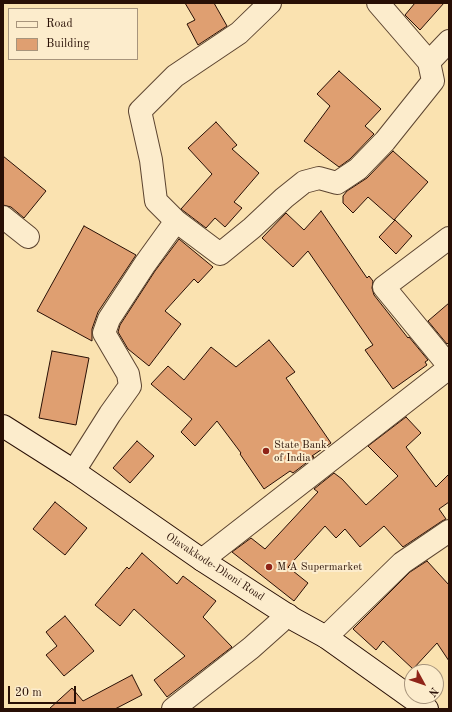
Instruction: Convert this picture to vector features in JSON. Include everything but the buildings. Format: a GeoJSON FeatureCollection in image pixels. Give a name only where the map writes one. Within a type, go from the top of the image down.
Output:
{"type":"FeatureCollection","features":[{"type":"Feature","properties":{"kind":"street"},"geometry":{"type":"LineString","coordinates":[[270,3],[239,33],[175,76],[140,111],[151,160],[156,201],[176,221],[220,254],[304,182],[319,178],[337,183],[358,169],[385,141],[433,81],[429,62],[378,3]]}},
{"type":"Feature","properties":{"kind":"street"},"geometry":{"type":"LineString","coordinates":[[429,62],[449,41]]}},
{"type":"Feature","properties":{"kind":"street"},"geometry":{"type":"LineString","coordinates":[[3,217],[28,237]]}},
{"type":"Feature","properties":{"kind":"street"},"geometry":{"type":"LineString","coordinates":[[74,471],[110,414],[130,386],[128,374],[104,333],[109,319],[145,264],[176,221]]}},
{"type":"Feature","properties":{"kind":"street"},"geometry":{"type":"LineString","coordinates":[[202,560],[449,367],[384,287],[449,238]]}},
{"type":"Feature","properties":{"kind":"street","name":"Olavakkode-Dhoni Road"},"geometry":{"type":"LineString","coordinates":[[3,426],[74,471],[202,560],[295,620],[326,637],[427,709]]}},
{"type":"Feature","properties":{"kind":"street"},"geometry":{"type":"LineString","coordinates":[[326,637],[402,563],[449,531]]}},
{"type":"Feature","properties":{"kind":"street"},"geometry":{"type":"LineString","coordinates":[[173,709],[251,648],[288,615]]}},
{"type":"Feature","properties":{"kind":"place","name":"State Bank of India"},"geometry":{"type":"Point","coordinates":[266,451]}},
{"type":"Feature","properties":{"kind":"place","name":"M A Supermarket"},"geometry":{"type":"Point","coordinates":[269,567]}}]}
